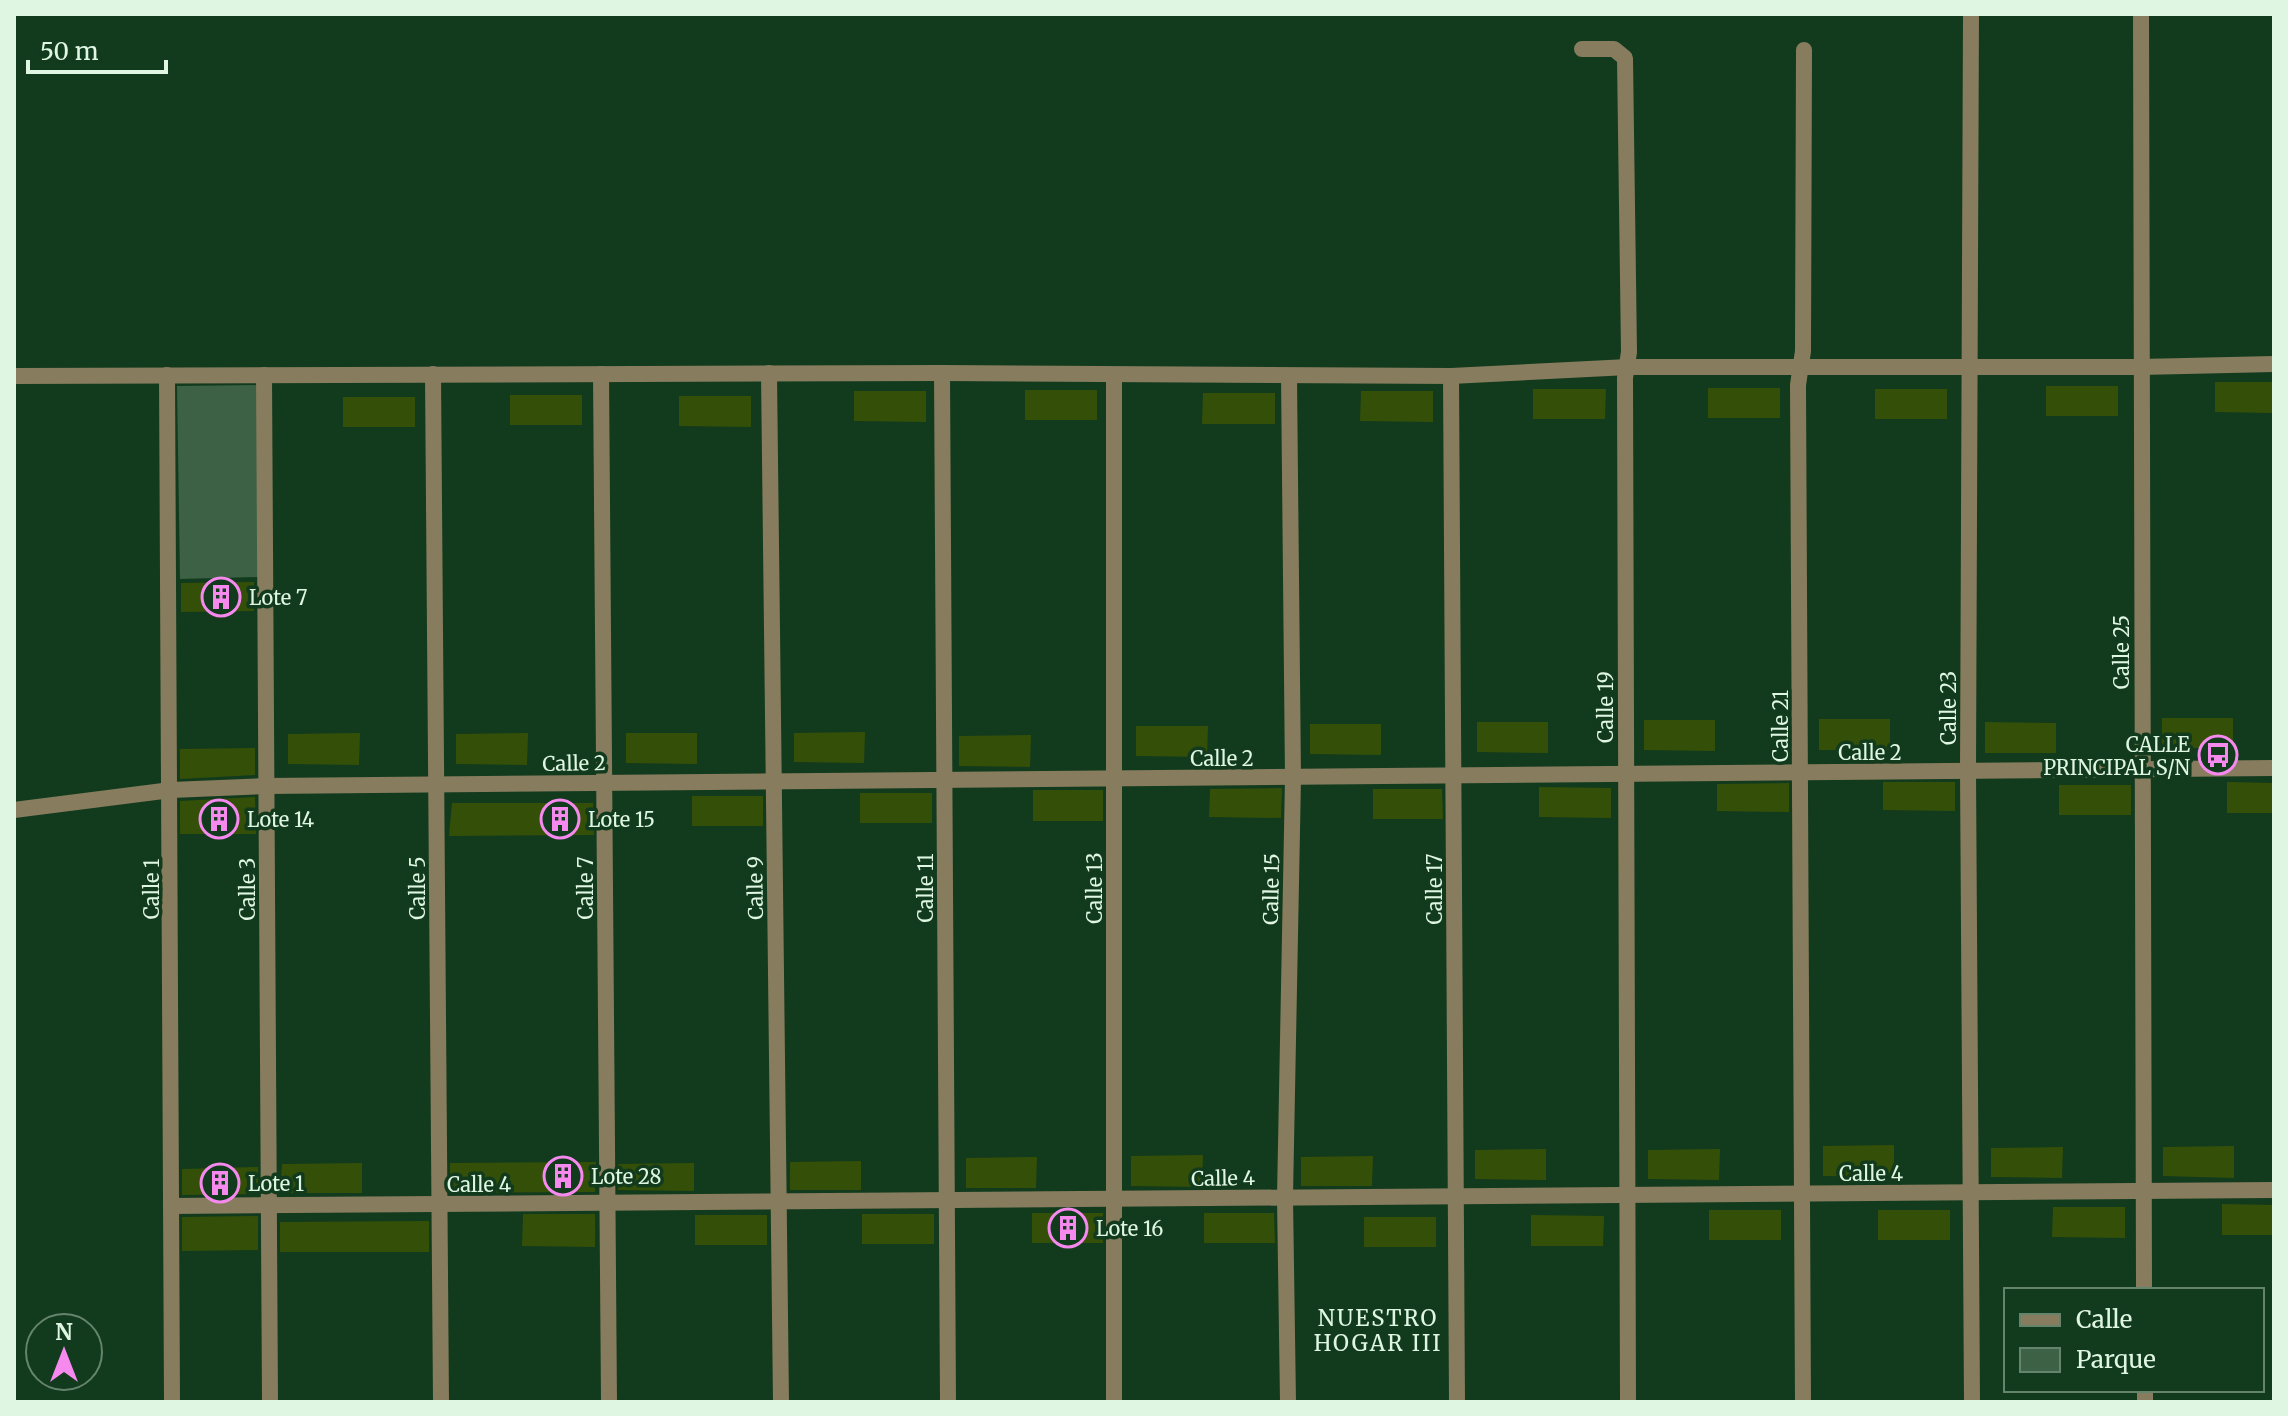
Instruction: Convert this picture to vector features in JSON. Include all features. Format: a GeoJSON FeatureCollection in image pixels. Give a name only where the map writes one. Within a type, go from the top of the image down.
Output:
{"type":"FeatureCollection","features":[{"type":"Feature","properties":{"kind":"street","name":"Calle 23"},"geometry":{"type":"LineString","coordinates":[[1971,14],[1968,771],[1972,1402]]}},
{"type":"Feature","properties":{"kind":"street","name":"Calle 25"},"geometry":{"type":"LineString","coordinates":[[2141,14],[2144,1288]]}},
{"type":"Feature","properties":{"kind":"street","name":"Calle 19"},"geometry":{"type":"LineString","coordinates":[[1582,49],[1614,49],[1625,58],[1628,1402]]}},
{"type":"Feature","properties":{"kind":"street","name":"Calle 21"},"geometry":{"type":"LineString","coordinates":[[1803,1402],[1800,367],[1803,351],[1804,50]]}},
{"type":"Feature","properties":{"kind":"street"},"geometry":{"type":"LineString","coordinates":[[14,376],[942,373],[1451,376],[1628,367],[1970,368],[2274,364]]}},
{"type":"Feature","properties":{"kind":"street","name":"Calle 9"},"geometry":{"type":"LineString","coordinates":[[769,373],[781,1402]]}},
{"type":"Feature","properties":{"kind":"street","name":"Calle 11"},"geometry":{"type":"LineString","coordinates":[[942,373],[948,1402]]}},
{"type":"Feature","properties":{"kind":"street","name":"Calle 5"},"geometry":{"type":"LineString","coordinates":[[433,374],[441,1402]]}},
{"type":"Feature","properties":{"kind":"street","name":"Calle 7"},"geometry":{"type":"LineString","coordinates":[[601,374],[609,1402]]}},
{"type":"Feature","properties":{"kind":"street","name":"Calle 1"},"geometry":{"type":"LineString","coordinates":[[167,375],[172,1402]]}},
{"type":"Feature","properties":{"kind":"street","name":"Calle 3"},"geometry":{"type":"LineString","coordinates":[[264,375],[270,1402]]}},
{"type":"Feature","properties":{"kind":"street","name":"Calle 13"},"geometry":{"type":"LineString","coordinates":[[1114,375],[1114,1402]]}},
{"type":"Feature","properties":{"kind":"street","name":"Calle 15"},"geometry":{"type":"LineString","coordinates":[[1288,1402],[1285,1197],[1293,778],[1289,376]]}},
{"type":"Feature","properties":{"kind":"street","name":"Calle 17"},"geometry":{"type":"LineString","coordinates":[[1451,376],[1457,1402]]}},
{"type":"Feature","properties":{"kind":"street","name":"Calle 2"},"geometry":{"type":"LineString","coordinates":[[14,810],[171,790],[266,786],[2274,768]]}},
{"type":"Feature","properties":{"kind":"street","name":"Calle 4"},"geometry":{"type":"LineString","coordinates":[[171,1206],[2274,1190]]}},
{"type":"Feature","properties":{"kind":"green space"},"geometry":{"type":"Polygon","coordinates":[[[258,385],[259,577],[180,579],[177,386],[258,385]]]}},
{"type":"Feature","properties":{"kind":"building"},"geometry":{"type":"Polygon","coordinates":[[[2215,382],[2274,382],[2274,413],[2215,412],[2215,382]]]}},
{"type":"Feature","properties":{"kind":"building"},"geometry":{"type":"Polygon","coordinates":[[[2046,386],[2118,386],[2118,416],[2046,416],[2046,386]]]}},
{"type":"Feature","properties":{"kind":"building"},"geometry":{"type":"Polygon","coordinates":[[[1708,388],[1780,388],[1780,418],[1708,418],[1708,388]]]}},
{"type":"Feature","properties":{"kind":"building"},"geometry":{"type":"Polygon","coordinates":[[[1533,389],[1606,389],[1605,419],[1533,419],[1533,389]]]}},
{"type":"Feature","properties":{"kind":"building"},"geometry":{"type":"Polygon","coordinates":[[[1875,389],[1947,389],[1947,419],[1875,419],[1875,389]]]}},
{"type":"Feature","properties":{"kind":"building"},"geometry":{"type":"Polygon","coordinates":[[[1025,390],[1097,390],[1097,420],[1025,420],[1025,390]]]}},
{"type":"Feature","properties":{"kind":"building"},"geometry":{"type":"Polygon","coordinates":[[[854,391],[926,391],[926,422],[854,421],[854,391]]]}},
{"type":"Feature","properties":{"kind":"building"},"geometry":{"type":"Polygon","coordinates":[[[1361,391],[1433,391],[1433,422],[1360,421],[1361,391]]]}},
{"type":"Feature","properties":{"kind":"building"},"geometry":{"type":"Polygon","coordinates":[[[1203,393],[1275,393],[1275,424],[1202,424],[1203,393]]]}},
{"type":"Feature","properties":{"kind":"building"},"geometry":{"type":"Polygon","coordinates":[[[510,395],[582,395],[582,425],[510,425],[510,395]]]}},
{"type":"Feature","properties":{"kind":"building"},"geometry":{"type":"Polygon","coordinates":[[[679,396],[751,396],[751,427],[679,426],[679,396]]]}},
{"type":"Feature","properties":{"kind":"building"},"geometry":{"type":"Polygon","coordinates":[[[343,397],[415,397],[415,427],[343,427],[343,397]]]}},
{"type":"Feature","properties":{"kind":"building","name":"Lote 7"},"geometry":{"type":"Polygon","coordinates":[[[254,582],[254,611],[181,612],[181,583],[254,582]]]}},
{"type":"Feature","properties":{"kind":"building"},"geometry":{"type":"Polygon","coordinates":[[[2162,718],[2233,718],[2233,748],[2162,748],[2162,718]]]}},
{"type":"Feature","properties":{"kind":"building"},"geometry":{"type":"Polygon","coordinates":[[[1819,719],[1890,719],[1890,750],[1819,750],[1819,719]]]}},
{"type":"Feature","properties":{"kind":"building"},"geometry":{"type":"Polygon","coordinates":[[[1644,720],[1715,720],[1715,751],[1644,750],[1644,720]]]}},
{"type":"Feature","properties":{"kind":"building"},"geometry":{"type":"Polygon","coordinates":[[[1477,722],[1548,722],[1548,753],[1477,752],[1477,722]]]}},
{"type":"Feature","properties":{"kind":"building"},"geometry":{"type":"Polygon","coordinates":[[[1985,722],[2056,723],[2056,753],[1985,753],[1985,722]]]}},
{"type":"Feature","properties":{"kind":"building"},"geometry":{"type":"Polygon","coordinates":[[[1310,724],[1381,724],[1381,755],[1310,754],[1310,724]]]}},
{"type":"Feature","properties":{"kind":"building"},"geometry":{"type":"Polygon","coordinates":[[[1136,726],[1208,726],[1207,757],[1136,756],[1136,726]]]}},
{"type":"Feature","properties":{"kind":"building"},"geometry":{"type":"Polygon","coordinates":[[[865,732],[864,763],[794,762],[794,733],[865,732]]]}},
{"type":"Feature","properties":{"kind":"building"},"geometry":{"type":"Polygon","coordinates":[[[360,733],[359,765],[288,764],[288,734],[360,733]]]}},
{"type":"Feature","properties":{"kind":"building"},"geometry":{"type":"Polygon","coordinates":[[[528,733],[527,765],[456,764],[456,734],[528,733]]]}},
{"type":"Feature","properties":{"kind":"building"},"geometry":{"type":"Polygon","coordinates":[[[626,733],[697,733],[697,764],[626,763],[626,733]]]}},
{"type":"Feature","properties":{"kind":"building"},"geometry":{"type":"Polygon","coordinates":[[[1031,735],[1030,767],[959,766],[959,736],[1031,735]]]}},
{"type":"Feature","properties":{"kind":"building"},"geometry":{"type":"Polygon","coordinates":[[[255,748],[255,775],[180,779],[180,749],[255,748]]]}},
{"type":"Feature","properties":{"kind":"building"},"geometry":{"type":"Polygon","coordinates":[[[1883,782],[1955,782],[1955,811],[1883,810],[1883,782]]]}},
{"type":"Feature","properties":{"kind":"building"},"geometry":{"type":"Polygon","coordinates":[[[2227,782],[2274,783],[2274,813],[2227,813],[2227,782]]]}},
{"type":"Feature","properties":{"kind":"building"},"geometry":{"type":"Polygon","coordinates":[[[1789,783],[1789,812],[1717,811],[1717,784],[1789,783]]]}},
{"type":"Feature","properties":{"kind":"building"},"geometry":{"type":"Polygon","coordinates":[[[2059,785],[2131,785],[2131,815],[2059,815],[2059,785]]]}},
{"type":"Feature","properties":{"kind":"building"},"geometry":{"type":"Polygon","coordinates":[[[1539,787],[1611,788],[1611,818],[1539,817],[1539,787]]]}},
{"type":"Feature","properties":{"kind":"building"},"geometry":{"type":"Polygon","coordinates":[[[1282,788],[1281,818],[1209,817],[1210,789],[1282,788]]]}},
{"type":"Feature","properties":{"kind":"building"},"geometry":{"type":"Polygon","coordinates":[[[1373,789],[1442,789],[1443,819],[1373,819],[1373,789]]]}},
{"type":"Feature","properties":{"kind":"building"},"geometry":{"type":"Polygon","coordinates":[[[1033,790],[1103,790],[1103,821],[1033,821],[1033,790]]]}},
{"type":"Feature","properties":{"kind":"building"},"geometry":{"type":"Polygon","coordinates":[[[860,793],[932,793],[932,823],[860,823],[860,793]]]}},
{"type":"Feature","properties":{"kind":"building","name":"Lote 15"},"geometry":{"type":"Polygon","coordinates":[[[692,796],[763,796],[763,826],[692,826],[692,796]]]}},
{"type":"Feature","properties":{"kind":"building","name":"Lote 14"},"geometry":{"type":"Polygon","coordinates":[[[255,797],[256,834],[180,834],[180,801],[255,797]]]}},
{"type":"Feature","properties":{"kind":"building"},"geometry":{"type":"Polygon","coordinates":[[[452,803],[593,803],[594,835],[449,836],[452,803]]]}},
{"type":"Feature","properties":{"kind":"building"},"geometry":{"type":"Polygon","coordinates":[[[1894,1145],[1894,1177],[1823,1176],[1823,1146],[1894,1145]]]}},
{"type":"Feature","properties":{"kind":"building"},"geometry":{"type":"Polygon","coordinates":[[[2234,1146],[2234,1178],[2163,1176],[2163,1147],[2234,1146]]]}},
{"type":"Feature","properties":{"kind":"building"},"geometry":{"type":"Polygon","coordinates":[[[2063,1147],[2062,1178],[1991,1177],[1991,1148],[2063,1147]]]}},
{"type":"Feature","properties":{"kind":"building"},"geometry":{"type":"Polygon","coordinates":[[[1546,1149],[1546,1180],[1475,1179],[1475,1150],[1546,1149]]]}},
{"type":"Feature","properties":{"kind":"building"},"geometry":{"type":"Polygon","coordinates":[[[1720,1149],[1719,1180],[1648,1179],[1648,1150],[1720,1149]]]}},
{"type":"Feature","properties":{"kind":"building"},"geometry":{"type":"Polygon","coordinates":[[[1203,1155],[1202,1187],[1131,1186],[1131,1156],[1203,1155]]]}},
{"type":"Feature","properties":{"kind":"building"},"geometry":{"type":"Polygon","coordinates":[[[1373,1156],[1372,1186],[1301,1186],[1301,1157],[1373,1156]]]}},
{"type":"Feature","properties":{"kind":"building"},"geometry":{"type":"Polygon","coordinates":[[[1037,1157],[1036,1188],[966,1188],[966,1158],[1037,1157]]]}},
{"type":"Feature","properties":{"kind":"building"},"geometry":{"type":"Polygon","coordinates":[[[861,1161],[861,1190],[790,1190],[790,1162],[861,1161]]]}},
{"type":"Feature","properties":{"kind":"building"},"geometry":{"type":"Polygon","coordinates":[[[596,1162],[595,1192],[450,1193],[450,1163],[596,1162]]]}},
{"type":"Feature","properties":{"kind":"building","name":"Lote 1"},"geometry":{"type":"Polygon","coordinates":[[[362,1163],[362,1193],[280,1193],[282,1164],[362,1163]]]}},
{"type":"Feature","properties":{"kind":"building"},"geometry":{"type":"Polygon","coordinates":[[[694,1163],[694,1191],[618,1190],[618,1164],[694,1163]]]}},
{"type":"Feature","properties":{"kind":"building","name":"Lote 1"},"geometry":{"type":"Polygon","coordinates":[[[258,1167],[258,1194],[182,1195],[182,1169],[258,1167]]]}},
{"type":"Feature","properties":{"kind":"building"},"geometry":{"type":"Polygon","coordinates":[[[2222,1204],[2274,1205],[2274,1235],[2222,1235],[2222,1204]]]}},
{"type":"Feature","properties":{"kind":"building"},"geometry":{"type":"Polygon","coordinates":[[[2053,1207],[2125,1207],[2125,1238],[2052,1237],[2053,1207]]]}},
{"type":"Feature","properties":{"kind":"building"},"geometry":{"type":"Polygon","coordinates":[[[1709,1210],[1781,1210],[1781,1240],[1709,1240],[1709,1210]]]}},
{"type":"Feature","properties":{"kind":"building"},"geometry":{"type":"Polygon","coordinates":[[[1878,1210],[1950,1210],[1950,1240],[1878,1240],[1878,1210]]]}},
{"type":"Feature","properties":{"kind":"building","name":"Lote 16"},"geometry":{"type":"Polygon","coordinates":[[[1032,1213],[1103,1213],[1103,1243],[1032,1243],[1032,1213]]]}},
{"type":"Feature","properties":{"kind":"building","name":"Lote 16"},"geometry":{"type":"Polygon","coordinates":[[[1204,1213],[1274,1213],[1275,1243],[1204,1243],[1204,1213]]]}},
{"type":"Feature","properties":{"kind":"building"},"geometry":{"type":"Polygon","coordinates":[[[523,1214],[595,1214],[595,1247],[522,1246],[523,1214]]]}},
{"type":"Feature","properties":{"kind":"building"},"geometry":{"type":"Polygon","coordinates":[[[862,1214],[934,1214],[934,1244],[862,1244],[862,1214]]]}},
{"type":"Feature","properties":{"kind":"building"},"geometry":{"type":"Polygon","coordinates":[[[695,1215],[767,1215],[767,1245],[695,1245],[695,1215]]]}},
{"type":"Feature","properties":{"kind":"building"},"geometry":{"type":"Polygon","coordinates":[[[1531,1215],[1604,1216],[1603,1246],[1531,1246],[1531,1215]]]}},
{"type":"Feature","properties":{"kind":"building"},"geometry":{"type":"Polygon","coordinates":[[[258,1216],[258,1250],[182,1251],[182,1217],[258,1216]]]}},
{"type":"Feature","properties":{"kind":"building"},"geometry":{"type":"Polygon","coordinates":[[[1364,1217],[1436,1217],[1436,1247],[1364,1247],[1364,1217]]]}},
{"type":"Feature","properties":{"kind":"building"},"geometry":{"type":"Polygon","coordinates":[[[429,1221],[429,1252],[280,1252],[280,1222],[429,1221]]]}},
{"type":"Feature","properties":{"kind":"place","name":"Lote 7"},"geometry":{"type":"Point","coordinates":[221,597]}},
{"type":"Feature","properties":{"kind":"place","name":"CALLE PRINCIPAL S/N"},"geometry":{"type":"Point","coordinates":[2218,755]}},
{"type":"Feature","properties":{"kind":"place","name":"Lote 14"},"geometry":{"type":"Point","coordinates":[219,819]}},
{"type":"Feature","properties":{"kind":"place","name":"Lote 15"},"geometry":{"type":"Point","coordinates":[560,819]}},
{"type":"Feature","properties":{"kind":"place","name":"Lote 28"},"geometry":{"type":"Point","coordinates":[563,1176]}},
{"type":"Feature","properties":{"kind":"place","name":"Lote 1"},"geometry":{"type":"Point","coordinates":[220,1183]}},
{"type":"Feature","properties":{"kind":"place","name":"Lote 16"},"geometry":{"type":"Point","coordinates":[1068,1228]}},
{"type":"Feature","properties":{"kind":"district","name":"NUESTRO HOGAR III"},"geometry":{"type":"Point","coordinates":[1378,1330]}}]}
